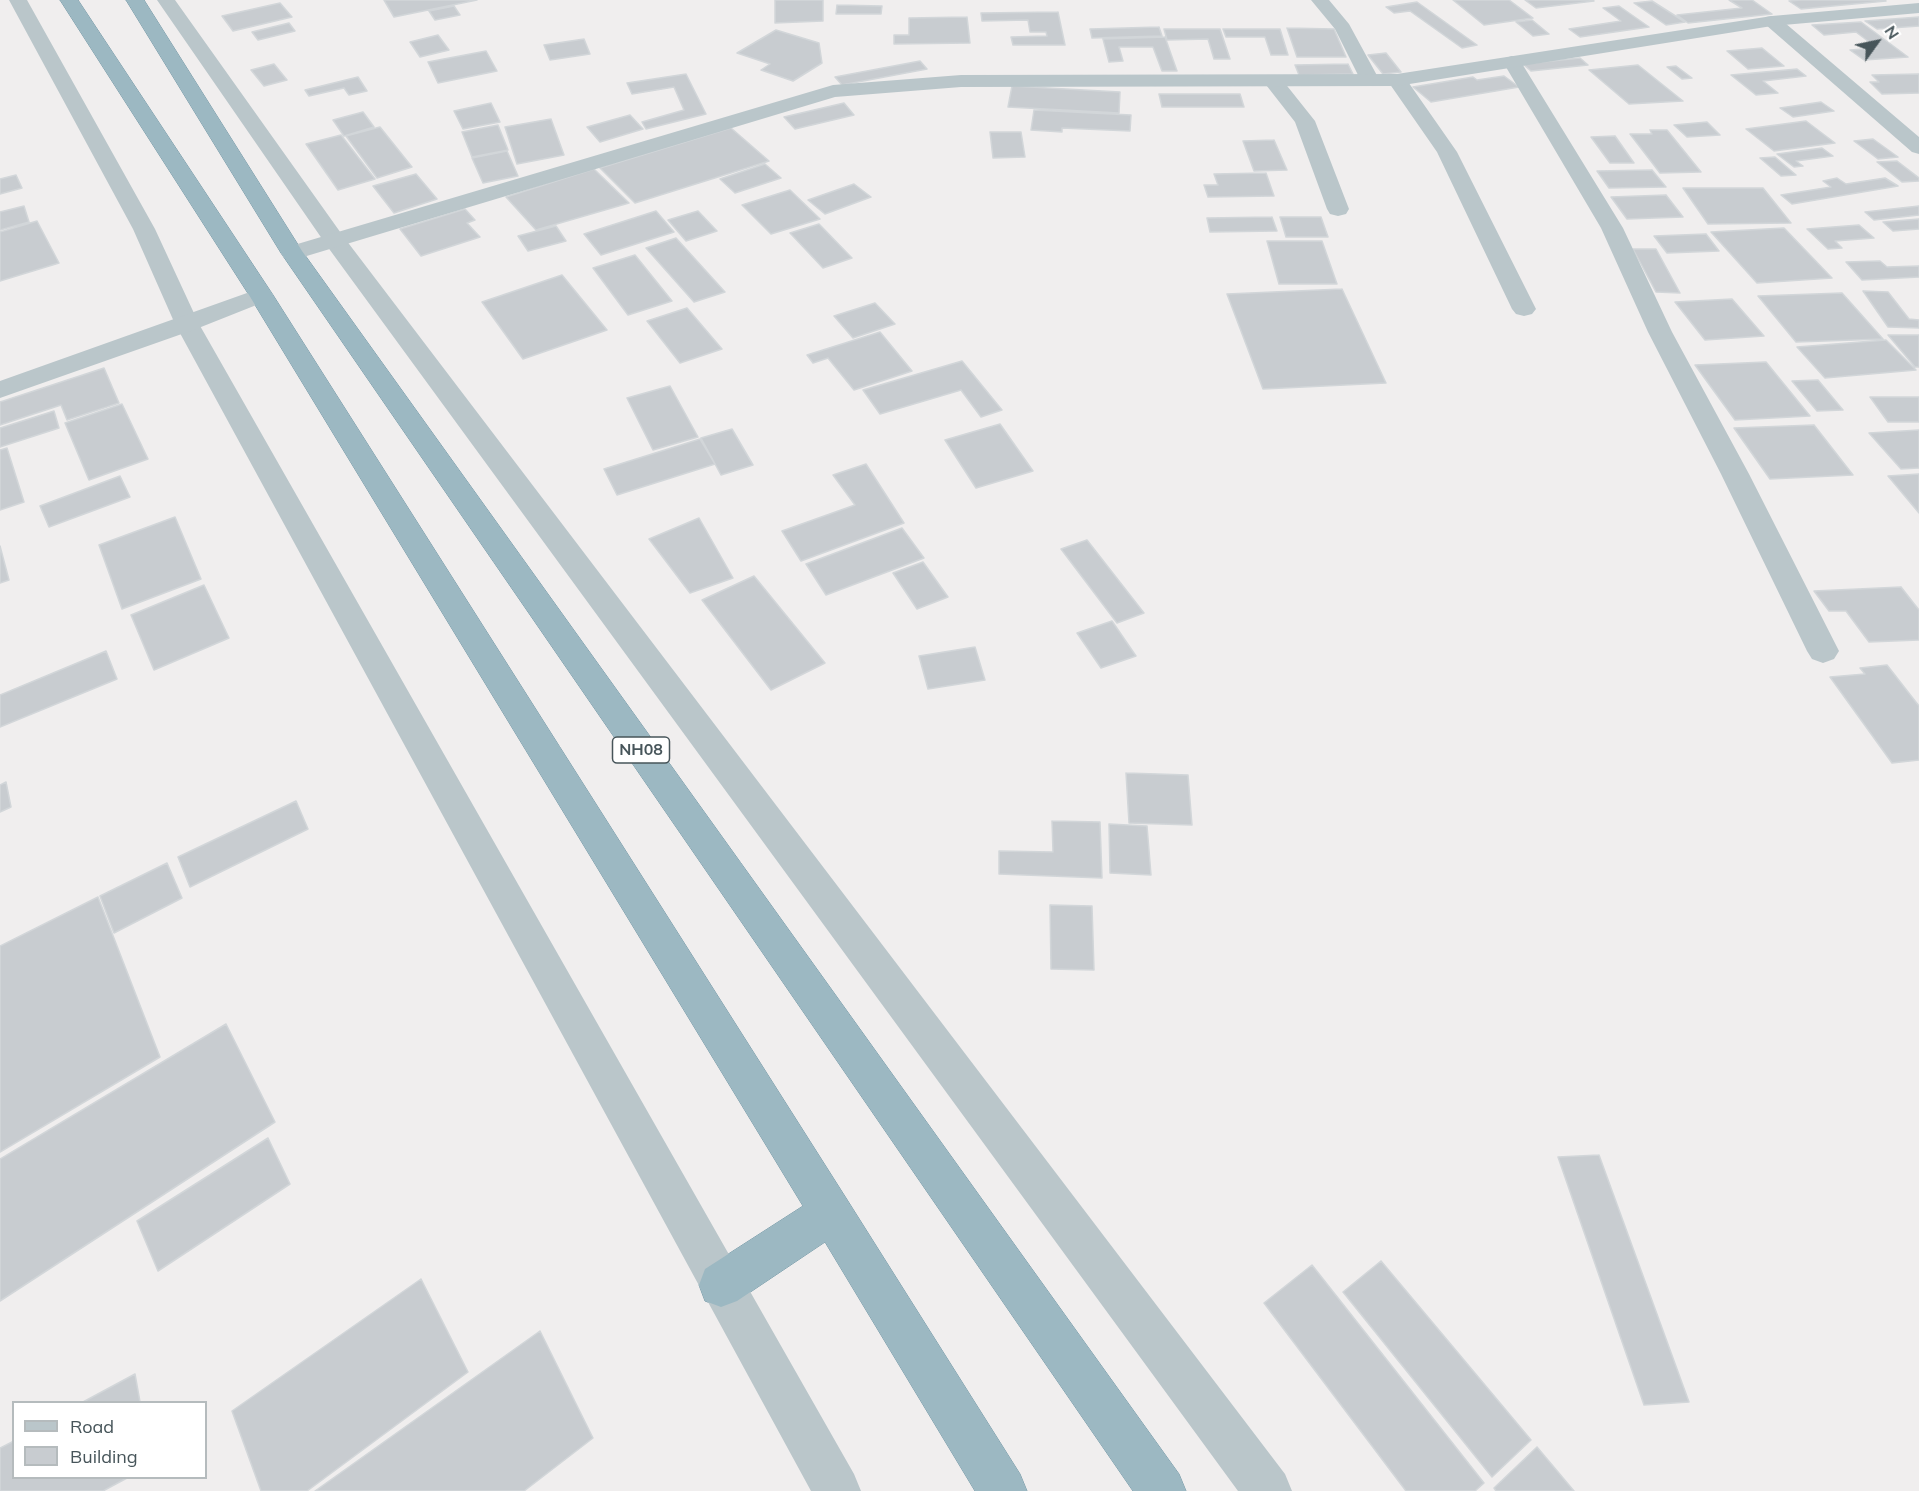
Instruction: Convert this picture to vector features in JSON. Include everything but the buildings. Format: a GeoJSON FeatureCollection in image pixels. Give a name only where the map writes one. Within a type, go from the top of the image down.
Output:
{"type":"FeatureCollection","features":[{"type":"Feature","properties":{"kind":"highway"},"geometry":{"type":"LineString","coordinates":[[69,0],[261,295],[1003,1491]]}},
{"type":"Feature","properties":{"kind":"highway","name":"NH08"},"geometry":{"type":"LineString","coordinates":[[135,0],[292,253],[1162,1491]]}},
{"type":"Feature","properties":{"kind":"highway"},"geometry":{"type":"LineString","coordinates":[[721,1285],[831,1213]]}},
{"type":"Feature","properties":{"kind":"street"},"geometry":{"type":"LineString","coordinates":[[18,0],[144,229],[187,324],[837,1491]]}},
{"type":"Feature","properties":{"kind":"street"},"geometry":{"type":"LineString","coordinates":[[166,0],[335,241],[1268,1491]]}},
{"type":"Feature","properties":{"kind":"street"},"geometry":{"type":"LineString","coordinates":[[1320,0],[1343,28],[1370,81]]}},
{"type":"Feature","properties":{"kind":"street"},"geometry":{"type":"LineString","coordinates":[[292,253],[833,91],[961,81],[1397,80],[1772,21],[1919,8]]}},
{"type":"Feature","properties":{"kind":"street"},"geometry":{"type":"LineString","coordinates":[[1772,21],[1919,148]]}},
{"type":"Feature","properties":{"kind":"street"},"geometry":{"type":"LineString","coordinates":[[1512,62],[1612,228],[1660,332],[1735,474],[1823,651]]}},
{"type":"Feature","properties":{"kind":"street"},"geometry":{"type":"LineString","coordinates":[[1397,80],[1447,152],[1524,309]]}},
{"type":"Feature","properties":{"kind":"street"},"geometry":{"type":"LineString","coordinates":[[1273,81],[1305,121],[1338,209]]}},
{"type":"Feature","properties":{"kind":"street"},"geometry":{"type":"LineString","coordinates":[[0,390],[187,324],[261,295]]}}]}
